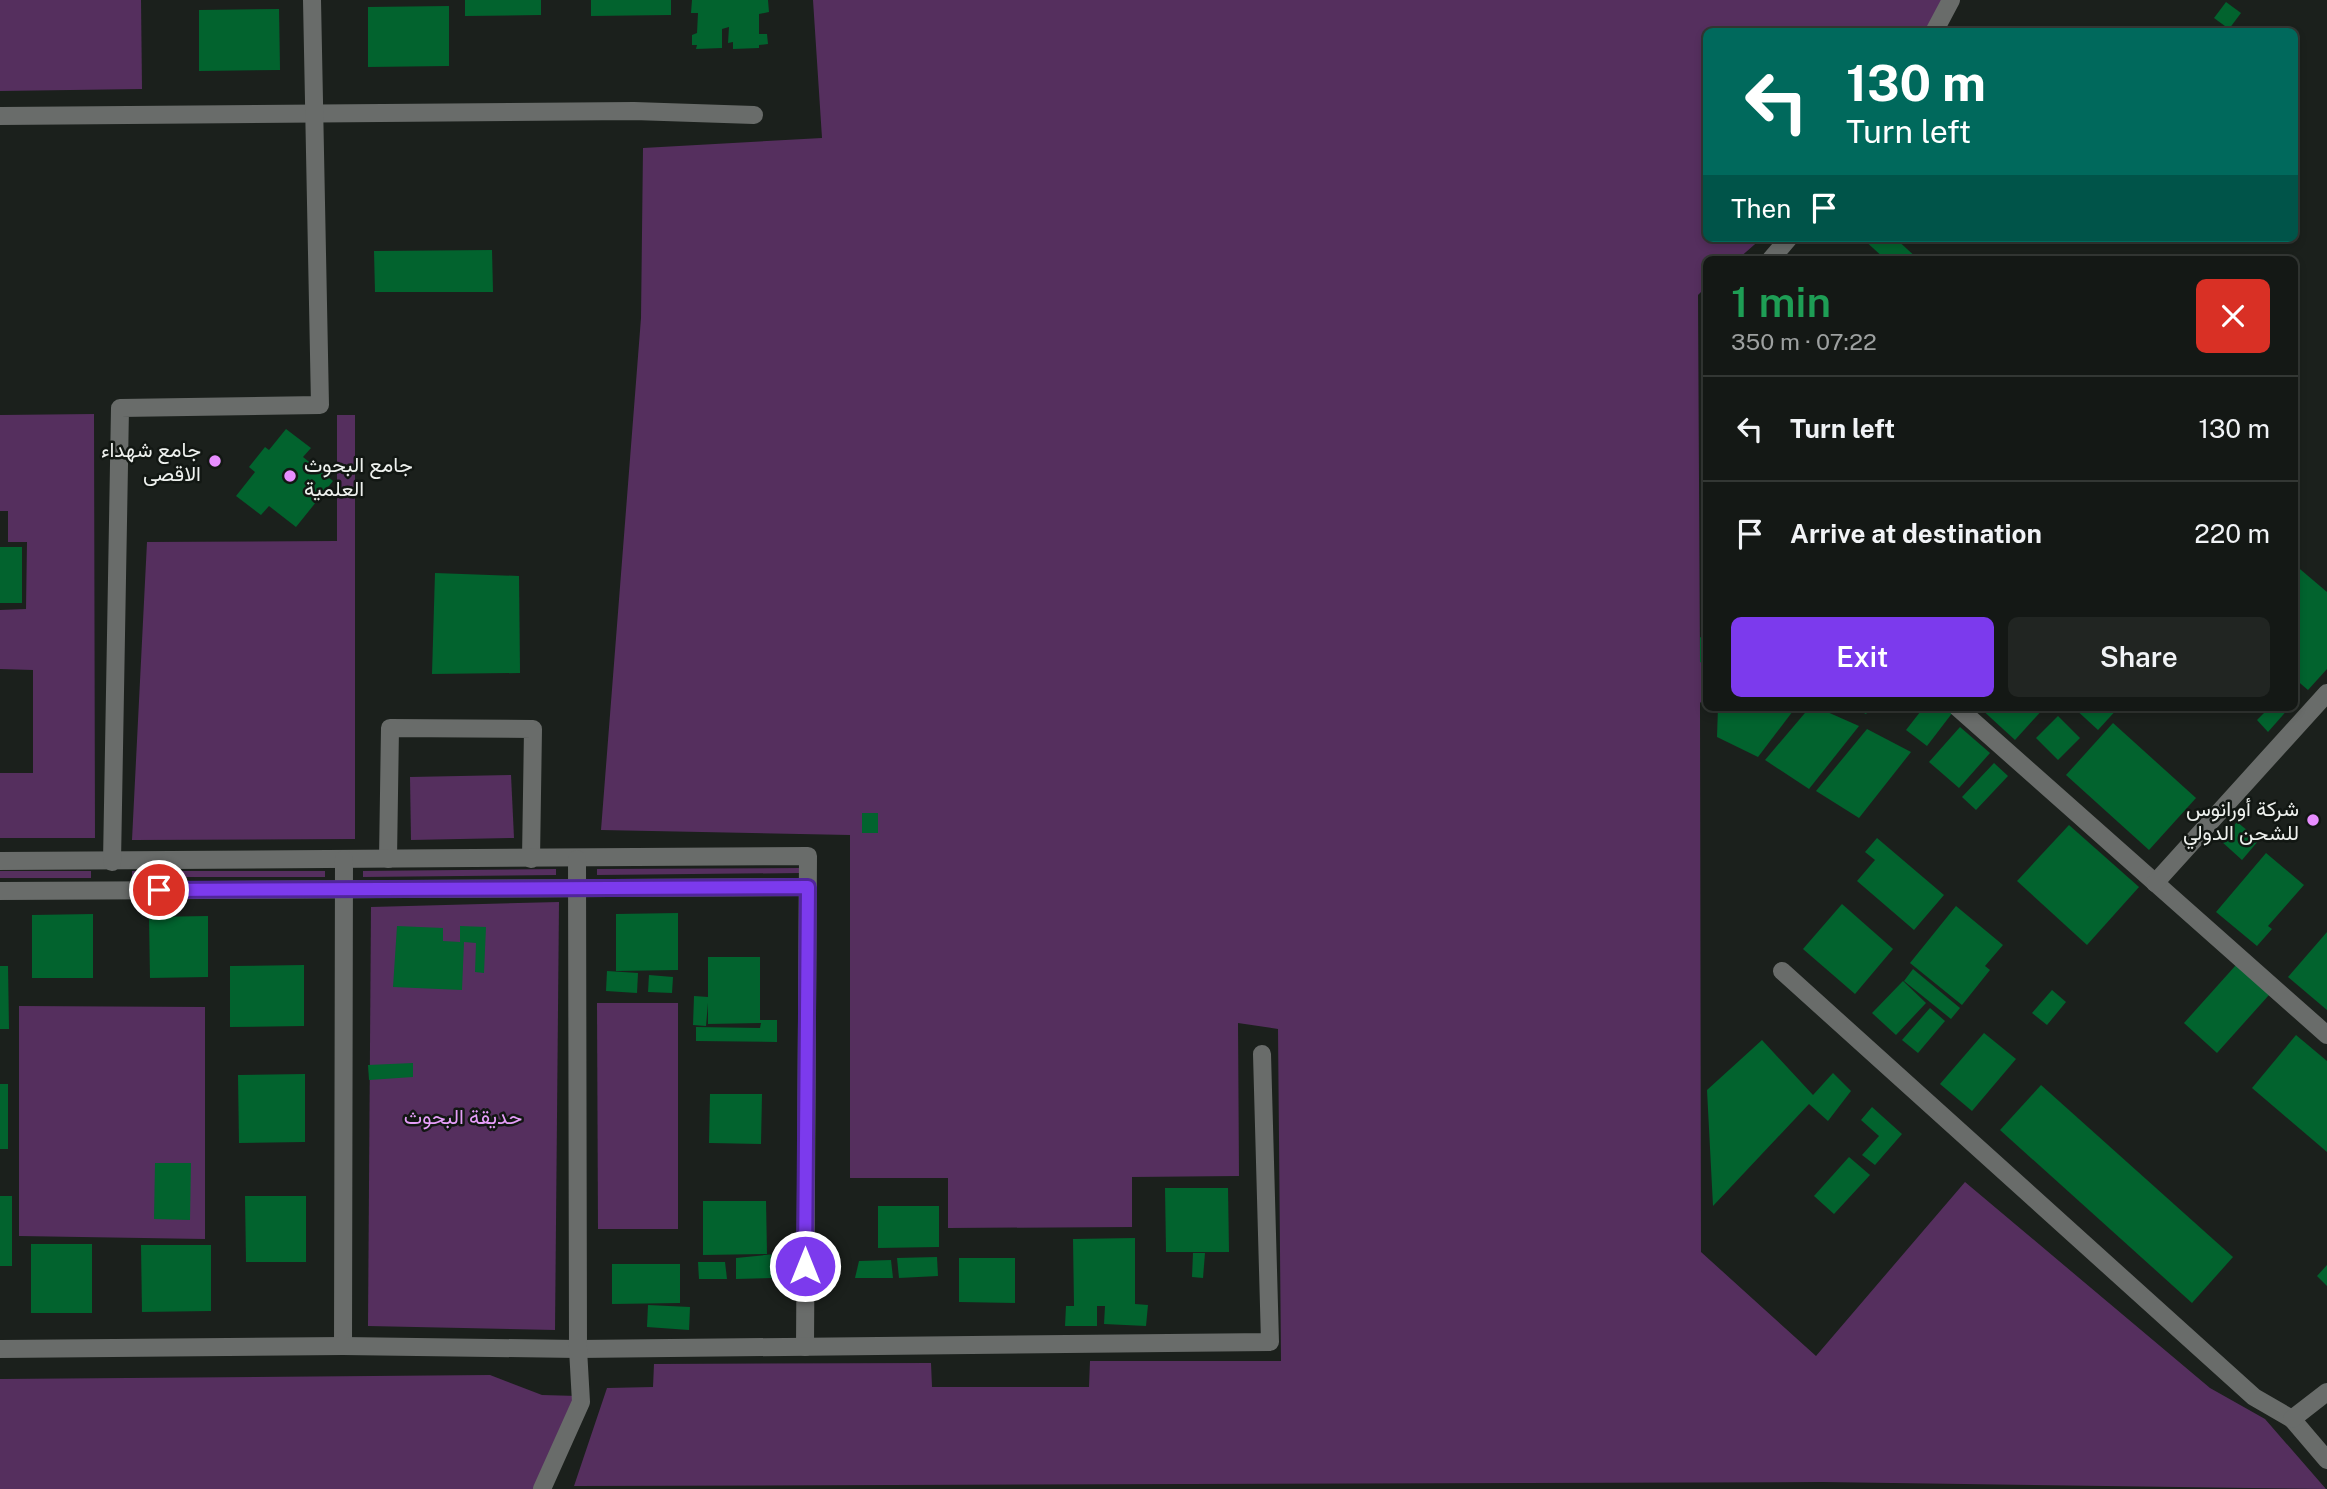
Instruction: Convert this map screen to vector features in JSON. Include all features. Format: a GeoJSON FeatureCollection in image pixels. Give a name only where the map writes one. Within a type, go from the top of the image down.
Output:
{"type":"FeatureCollection","features":[{"type":"Feature","properties":{"kind":"street"},"geometry":{"type":"LineString","coordinates":[[112,862],[120,408],[320,405],[312,0]]}},
{"type":"Feature","properties":{"kind":"street"},"geometry":{"type":"LineString","coordinates":[[1936,28],[1951,0]]}},
{"type":"Feature","properties":{"kind":"street"},"geometry":{"type":"LineString","coordinates":[[0,116],[634,111],[754,115]]}},
{"type":"Feature","properties":{"kind":"street"},"geometry":{"type":"LineString","coordinates":[[1774,256],[1786,242]]}},
{"type":"Feature","properties":{"kind":"street"},"geometry":{"type":"LineString","coordinates":[[2155,883],[2327,693]]}},
{"type":"Feature","properties":{"kind":"street"},"geometry":{"type":"LineString","coordinates":[[1962,711],[2327,1035]]}},
{"type":"Feature","properties":{"kind":"street"},"geometry":{"type":"LineString","coordinates":[[388,859],[390,728],[533,729],[531,859]]}},
{"type":"Feature","properties":{"kind":"street"},"geometry":{"type":"LineString","coordinates":[[0,861],[808,856],[805,1347]]}},
{"type":"Feature","properties":{"kind":"street"},"geometry":{"type":"LineString","coordinates":[[344,859],[344,1346]]}},
{"type":"Feature","properties":{"kind":"street"},"geometry":{"type":"LineString","coordinates":[[542,1489],[581,1402],[578,1349],[578,859]]}},
{"type":"Feature","properties":{"kind":"street"},"geometry":{"type":"LineString","coordinates":[[0,891],[808,887]]}},
{"type":"Feature","properties":{"kind":"street"},"geometry":{"type":"LineString","coordinates":[[1782,971],[2254,1397],[2292,1419],[2327,1460]]}},
{"type":"Feature","properties":{"kind":"street"},"geometry":{"type":"LineString","coordinates":[[0,1349],[344,1346],[578,1349],[1270,1342],[1262,1054]]}},
{"type":"Feature","properties":{"kind":"street"},"geometry":{"type":"LineString","coordinates":[[2292,1419],[2327,1392]]}},
{"type":"Feature","properties":{"kind":"green space"},"geometry":{"type":"Polygon","coordinates":[[[0,0],[141,0],[142,89],[0,91],[0,0]]]}},
{"type":"Feature","properties":{"kind":"green space"},"geometry":{"type":"Polygon","coordinates":[[[813,0],[1942,0],[1927,28],[1703,28],[1703,242],[1757,242],[1741,256],[1703,256],[1703,290],[1698,295],[1700,661],[1703,663],[1703,700],[1700,703],[1701,1252],[1816,1356],[1965,1182],[2210,1388],[2265,1419],[2326,1489],[1822,1482],[574,1486],[607,1388],[653,1387],[654,1364],[931,1363],[932,1387],[1089,1387],[1090,1361],[1281,1361],[1278,1029],[1238,1023],[1239,1176],[1132,1177],[1132,1227],[948,1228],[948,1178],[850,1178],[850,835],[601,830],[641,318],[643,148],[822,138],[813,0]]]}},
{"type":"Feature","properties":{"kind":"green space"},"geometry":{"type":"Polygon","coordinates":[[[94,414],[95,838],[0,838],[0,773],[33,773],[33,670],[0,669],[0,610],[26,609],[27,542],[8,542],[8,511],[0,511],[0,415],[94,414]]]}},
{"type":"Feature","properties":{"kind":"green space"},"geometry":{"type":"Polygon","coordinates":[[[337,415],[355,415],[355,839],[132,840],[147,542],[337,541],[337,415]]]}},
{"type":"Feature","properties":{"kind":"green space"},"geometry":{"type":"Polygon","coordinates":[[[511,775],[514,838],[411,840],[410,777],[511,775]]]}},
{"type":"Feature","properties":{"kind":"green space"},"geometry":{"type":"Polygon","coordinates":[[[801,868],[801,873],[597,875],[597,869],[801,868]]]}},
{"type":"Feature","properties":{"kind":"green space"},"geometry":{"type":"Polygon","coordinates":[[[556,869],[556,875],[363,877],[363,871],[556,869]]]}},
{"type":"Feature","properties":{"kind":"green space"},"geometry":{"type":"Polygon","coordinates":[[[0,871],[91,871],[91,878],[0,878],[0,871]]]}},
{"type":"Feature","properties":{"kind":"green space"},"geometry":{"type":"Polygon","coordinates":[[[132,871],[325,871],[325,877],[132,877],[132,871]]]}},
{"type":"Feature","properties":{"kind":"green space","name":"حديقة البحوث"},"geometry":{"type":"Polygon","coordinates":[[[559,902],[555,1330],[368,1326],[371,907],[559,902]]]}},
{"type":"Feature","properties":{"kind":"green space"},"geometry":{"type":"Polygon","coordinates":[[[597,1003],[678,1003],[678,1229],[598,1229],[597,1003]]]}},
{"type":"Feature","properties":{"kind":"green space"},"geometry":{"type":"Polygon","coordinates":[[[19,1006],[205,1007],[205,1239],[19,1236],[19,1006]]]}},
{"type":"Feature","properties":{"kind":"green space"},"geometry":{"type":"Polygon","coordinates":[[[490,1375],[542,1395],[578,1396],[535,1489],[0,1489],[0,1379],[490,1375]]]}},
{"type":"Feature","properties":{"kind":"building"},"geometry":{"type":"Polygon","coordinates":[[[465,0],[541,0],[541,15],[465,16],[465,0]]]}},
{"type":"Feature","properties":{"kind":"building"},"geometry":{"type":"Polygon","coordinates":[[[591,0],[671,0],[671,15],[591,16],[591,0]]]}},
{"type":"Feature","properties":{"kind":"building"},"geometry":{"type":"Polygon","coordinates":[[[692,0],[768,0],[769,12],[759,14],[759,34],[767,34],[768,44],[759,45],[759,48],[733,49],[733,42],[728,43],[729,27],[722,29],[722,48],[696,49],[697,45],[692,45],[692,35],[697,33],[698,13],[691,13],[692,0]]]}},
{"type":"Feature","properties":{"kind":"building"},"geometry":{"type":"Polygon","coordinates":[[[2226,2],[2241,13],[2230,28],[2214,18],[2226,2]]]}},
{"type":"Feature","properties":{"kind":"building"},"geometry":{"type":"Polygon","coordinates":[[[449,6],[449,66],[368,67],[368,7],[449,6]]]}},
{"type":"Feature","properties":{"kind":"building"},"geometry":{"type":"Polygon","coordinates":[[[279,9],[280,70],[199,71],[199,10],[279,9]]]}},
{"type":"Feature","properties":{"kind":"building"},"geometry":{"type":"Polygon","coordinates":[[[1866,242],[1899,242],[1915,256],[1882,256],[1866,242]]]}},
{"type":"Feature","properties":{"kind":"building"},"geometry":{"type":"Polygon","coordinates":[[[492,250],[493,292],[375,292],[374,251],[492,250]]]}},
{"type":"Feature","properties":{"kind":"building","name":"جامع البحوث العلمية"},"geometry":{"type":"Polygon","coordinates":[[[286,429],[311,448],[303,457],[333,481],[296,527],[269,506],[261,515],[236,496],[255,472],[249,467],[265,447],[269,450],[286,429]]]}},
{"type":"Feature","properties":{"kind":"building"},"geometry":{"type":"Polygon","coordinates":[[[0,547],[22,547],[22,603],[0,603],[0,547]]]}},
{"type":"Feature","properties":{"kind":"building"},"geometry":{"type":"Polygon","coordinates":[[[2298,567],[2327,592],[2327,669],[2308,690],[2298,681],[2298,567]]]}},
{"type":"Feature","properties":{"kind":"building"},"geometry":{"type":"Polygon","coordinates":[[[435,573],[519,576],[520,673],[432,674],[435,573]]]}},
{"type":"Feature","properties":{"kind":"building"},"geometry":{"type":"Polygon","coordinates":[[[1700,637],[1703,638],[1703,664],[1700,662],[1700,637]]]}},
{"type":"Feature","properties":{"kind":"building"},"geometry":{"type":"Polygon","coordinates":[[[1718,711],[1793,711],[1758,757],[1717,737],[1718,711]]]}},
{"type":"Feature","properties":{"kind":"building"},"geometry":{"type":"Polygon","coordinates":[[[1807,711],[1825,711],[1859,726],[1809,789],[1765,760],[1807,711]]]}},
{"type":"Feature","properties":{"kind":"building"},"geometry":{"type":"Polygon","coordinates":[[[1921,711],[1953,712],[1927,746],[1906,730],[1921,711]]]}},
{"type":"Feature","properties":{"kind":"building"},"geometry":{"type":"Polygon","coordinates":[[[1983,711],[2041,711],[2015,740],[1983,711]]]}},
{"type":"Feature","properties":{"kind":"building"},"geometry":{"type":"Polygon","coordinates":[[[2077,711],[2115,711],[2098,730],[2077,711]]]}},
{"type":"Feature","properties":{"kind":"building"},"geometry":{"type":"Polygon","coordinates":[[[2266,711],[2286,711],[2268,732],[2257,720],[2266,711]]]}},
{"type":"Feature","properties":{"kind":"building"},"geometry":{"type":"Polygon","coordinates":[[[2058,716],[2080,738],[2058,760],[2036,738],[2058,716]]]}},
{"type":"Feature","properties":{"kind":"building"},"geometry":{"type":"Polygon","coordinates":[[[2113,723],[2196,798],[2149,850],[2066,775],[2113,723]]]}},
{"type":"Feature","properties":{"kind":"building"},"geometry":{"type":"Polygon","coordinates":[[[1960,727],[1990,753],[1959,788],[1929,762],[1960,727]]]}},
{"type":"Feature","properties":{"kind":"building"},"geometry":{"type":"Polygon","coordinates":[[[1867,729],[1911,752],[1859,818],[1816,791],[1867,729]]]}},
{"type":"Feature","properties":{"kind":"building"},"geometry":{"type":"Polygon","coordinates":[[[1994,763],[2008,776],[1976,810],[1962,797],[1994,763]]]}},
{"type":"Feature","properties":{"kind":"building"},"geometry":{"type":"Polygon","coordinates":[[[862,813],[878,813],[878,833],[862,833],[862,813]]]}},
{"type":"Feature","properties":{"kind":"building"},"geometry":{"type":"Polygon","coordinates":[[[2237,822],[2259,840],[2242,860],[2221,841],[2237,822]]]}},
{"type":"Feature","properties":{"kind":"building"},"geometry":{"type":"Polygon","coordinates":[[[2069,825],[2139,887],[2087,945],[2017,881],[2069,825]]]}},
{"type":"Feature","properties":{"kind":"building"},"geometry":{"type":"Polygon","coordinates":[[[1877,838],[1944,895],[1914,930],[1857,881],[1875,860],[1865,852],[1877,838]]]}},
{"type":"Feature","properties":{"kind":"building"},"geometry":{"type":"Polygon","coordinates":[[[2266,853],[2304,885],[2268,926],[2272,929],[2257,946],[2216,912],[2266,853]]]}},
{"type":"Feature","properties":{"kind":"building"},"geometry":{"type":"Polygon","coordinates":[[[1842,904],[1893,949],[1855,994],[1803,949],[1842,904]]]}},
{"type":"Feature","properties":{"kind":"building"},"geometry":{"type":"Polygon","coordinates":[[[1956,906],[2003,945],[1985,966],[1990,970],[1962,1005],[1910,963],[1956,906]]]}},
{"type":"Feature","properties":{"kind":"building"},"geometry":{"type":"Polygon","coordinates":[[[678,913],[678,970],[616,971],[616,914],[678,913]]]}},
{"type":"Feature","properties":{"kind":"building"},"geometry":{"type":"Polygon","coordinates":[[[93,914],[93,978],[32,978],[32,915],[93,914]]]}},
{"type":"Feature","properties":{"kind":"building"},"geometry":{"type":"Polygon","coordinates":[[[208,916],[208,977],[150,978],[149,917],[208,916]]]}},
{"type":"Feature","properties":{"kind":"building"},"geometry":{"type":"Polygon","coordinates":[[[397,926],[443,928],[443,941],[460,942],[460,926],[486,927],[484,973],[475,972],[476,943],[464,942],[462,990],[393,987],[397,926]]]}},
{"type":"Feature","properties":{"kind":"building"},"geometry":{"type":"Polygon","coordinates":[[[2327,932],[2327,1010],[2288,977],[2327,932]]]}},
{"type":"Feature","properties":{"kind":"building"},"geometry":{"type":"Polygon","coordinates":[[[708,957],[760,957],[760,1020],[777,1020],[777,1042],[696,1041],[696,1027],[760,1028],[761,1023],[708,1024],[708,1003],[706,1026],[693,1025],[694,996],[708,997],[708,957]]]}},
{"type":"Feature","properties":{"kind":"building"},"geometry":{"type":"Polygon","coordinates":[[[304,965],[304,1026],[230,1027],[230,966],[304,965]]]}},
{"type":"Feature","properties":{"kind":"building"},"geometry":{"type":"Polygon","coordinates":[[[2236,965],[2269,995],[2217,1053],[2184,1023],[2236,965]]]}},
{"type":"Feature","properties":{"kind":"building"},"geometry":{"type":"Polygon","coordinates":[[[0,966],[8,966],[9,1029],[0,1029],[0,966]]]}},
{"type":"Feature","properties":{"kind":"building"},"geometry":{"type":"Polygon","coordinates":[[[1913,969],[1960,1008],[1951,1019],[1904,981],[1913,969]]]}},
{"type":"Feature","properties":{"kind":"building"},"geometry":{"type":"Polygon","coordinates":[[[607,971],[638,973],[637,993],[606,991],[607,971]]]}},
{"type":"Feature","properties":{"kind":"building"},"geometry":{"type":"Polygon","coordinates":[[[649,975],[673,977],[672,993],[648,992],[649,975]]]}},
{"type":"Feature","properties":{"kind":"building"},"geometry":{"type":"Polygon","coordinates":[[[1903,981],[1926,1003],[1896,1035],[1872,1013],[1903,981]]]}},
{"type":"Feature","properties":{"kind":"building"},"geometry":{"type":"Polygon","coordinates":[[[2052,990],[2066,1002],[2047,1025],[2032,1013],[2052,990]]]}},
{"type":"Feature","properties":{"kind":"building"},"geometry":{"type":"Polygon","coordinates":[[[1930,1008],[1945,1021],[1918,1053],[1902,1040],[1930,1008]]]}},
{"type":"Feature","properties":{"kind":"building"},"geometry":{"type":"Polygon","coordinates":[[[1984,1033],[2016,1059],[1972,1111],[1940,1084],[1984,1033]]]}},
{"type":"Feature","properties":{"kind":"building"},"geometry":{"type":"Polygon","coordinates":[[[2296,1035],[2327,1061],[2327,1152],[2252,1088],[2296,1035]]]}},
{"type":"Feature","properties":{"kind":"building"},"geometry":{"type":"Polygon","coordinates":[[[1762,1040],[1813,1095],[1833,1073],[1851,1091],[1828,1121],[1809,1104],[1713,1206],[1707,1090],[1762,1040]]]}},
{"type":"Feature","properties":{"kind":"building"},"geometry":{"type":"Polygon","coordinates":[[[413,1063],[413,1077],[369,1080],[368,1065],[413,1063]]]}},
{"type":"Feature","properties":{"kind":"building"},"geometry":{"type":"Polygon","coordinates":[[[305,1074],[305,1142],[239,1143],[238,1075],[305,1074]]]}},
{"type":"Feature","properties":{"kind":"building"},"geometry":{"type":"Polygon","coordinates":[[[0,1084],[8,1084],[8,1149],[0,1149],[0,1084]]]}},
{"type":"Feature","properties":{"kind":"building"},"geometry":{"type":"Polygon","coordinates":[[[2041,1085],[2233,1257],[2192,1303],[2000,1130],[2041,1085]]]}},
{"type":"Feature","properties":{"kind":"building"},"geometry":{"type":"Polygon","coordinates":[[[710,1094],[762,1094],[761,1144],[709,1143],[710,1094]]]}},
{"type":"Feature","properties":{"kind":"building"},"geometry":{"type":"Polygon","coordinates":[[[1872,1107],[1902,1134],[1875,1165],[1862,1155],[1879,1136],[1861,1120],[1872,1107]]]}},
{"type":"Feature","properties":{"kind":"building"},"geometry":{"type":"Polygon","coordinates":[[[1849,1157],[1870,1175],[1834,1214],[1814,1196],[1849,1157]]]}},
{"type":"Feature","properties":{"kind":"building"},"geometry":{"type":"Polygon","coordinates":[[[155,1163],[191,1163],[190,1220],[154,1219],[155,1163]]]}},
{"type":"Feature","properties":{"kind":"building"},"geometry":{"type":"Polygon","coordinates":[[[1165,1188],[1228,1188],[1229,1252],[1166,1252],[1165,1188]]]}},
{"type":"Feature","properties":{"kind":"building"},"geometry":{"type":"Polygon","coordinates":[[[0,1196],[12,1196],[12,1266],[0,1266],[0,1196]]]}},
{"type":"Feature","properties":{"kind":"building"},"geometry":{"type":"Polygon","coordinates":[[[245,1196],[306,1196],[306,1262],[246,1262],[245,1196]]]}},
{"type":"Feature","properties":{"kind":"building"},"geometry":{"type":"Polygon","coordinates":[[[703,1201],[766,1201],[767,1254],[703,1255],[703,1201]]]}},
{"type":"Feature","properties":{"kind":"building"},"geometry":{"type":"Polygon","coordinates":[[[878,1206],[939,1206],[939,1247],[878,1248],[878,1206]]]}},
{"type":"Feature","properties":{"kind":"building"},"geometry":{"type":"Polygon","coordinates":[[[1135,1238],[1135,1304],[1148,1305],[1146,1326],[1104,1324],[1105,1306],[1097,1306],[1097,1326],[1065,1326],[1066,1306],[1074,1306],[1073,1239],[1135,1238]]]}},
{"type":"Feature","properties":{"kind":"building"},"geometry":{"type":"Polygon","coordinates":[[[31,1244],[92,1244],[92,1313],[31,1313],[31,1244]]]}},
{"type":"Feature","properties":{"kind":"building"},"geometry":{"type":"Polygon","coordinates":[[[141,1245],[211,1245],[211,1311],[142,1312],[141,1245]]]}},
{"type":"Feature","properties":{"kind":"building"},"geometry":{"type":"Polygon","coordinates":[[[1193,1253],[1205,1253],[1203,1278],[1192,1277],[1193,1253]]]}},
{"type":"Feature","properties":{"kind":"building"},"geometry":{"type":"Polygon","coordinates":[[[775,1254],[774,1278],[736,1279],[736,1258],[775,1254]]]}},
{"type":"Feature","properties":{"kind":"building"},"geometry":{"type":"Polygon","coordinates":[[[937,1257],[938,1276],[899,1278],[897,1258],[937,1257]]]}},
{"type":"Feature","properties":{"kind":"building"},"geometry":{"type":"Polygon","coordinates":[[[959,1258],[1015,1258],[1015,1303],[959,1302],[959,1258]]]}},
{"type":"Feature","properties":{"kind":"building"},"geometry":{"type":"Polygon","coordinates":[[[891,1260],[893,1278],[855,1278],[859,1261],[891,1260]]]}},
{"type":"Feature","properties":{"kind":"building"},"geometry":{"type":"Polygon","coordinates":[[[698,1262],[725,1262],[727,1279],[699,1279],[698,1262]]]}},
{"type":"Feature","properties":{"kind":"building"},"geometry":{"type":"Polygon","coordinates":[[[612,1264],[680,1264],[680,1303],[612,1304],[612,1264]]]}},
{"type":"Feature","properties":{"kind":"building"},"geometry":{"type":"Polygon","coordinates":[[[2327,1265],[2327,1286],[2317,1276],[2327,1265]]]}},
{"type":"Feature","properties":{"kind":"building"},"geometry":{"type":"Polygon","coordinates":[[[648,1305],[690,1307],[689,1330],[647,1327],[648,1305]]]}},
{"type":"Feature","properties":{"kind":"place","name":"جامع شهداء الاقصى"},"geometry":{"type":"Point","coordinates":[215,461]}},
{"type":"Feature","properties":{"kind":"place","name":"جامع البحوث العلمية"},"geometry":{"type":"Point","coordinates":[290,476]}},
{"type":"Feature","properties":{"kind":"place","name":"شركة أورانوس للشحن الدولي"},"geometry":{"type":"Point","coordinates":[2313,820]}},
{"type":"Feature","properties":{"kind":"route"},"geometry":{"type":"LineString","coordinates":[[159,890],[808,887],[805,1266]]}}]}
